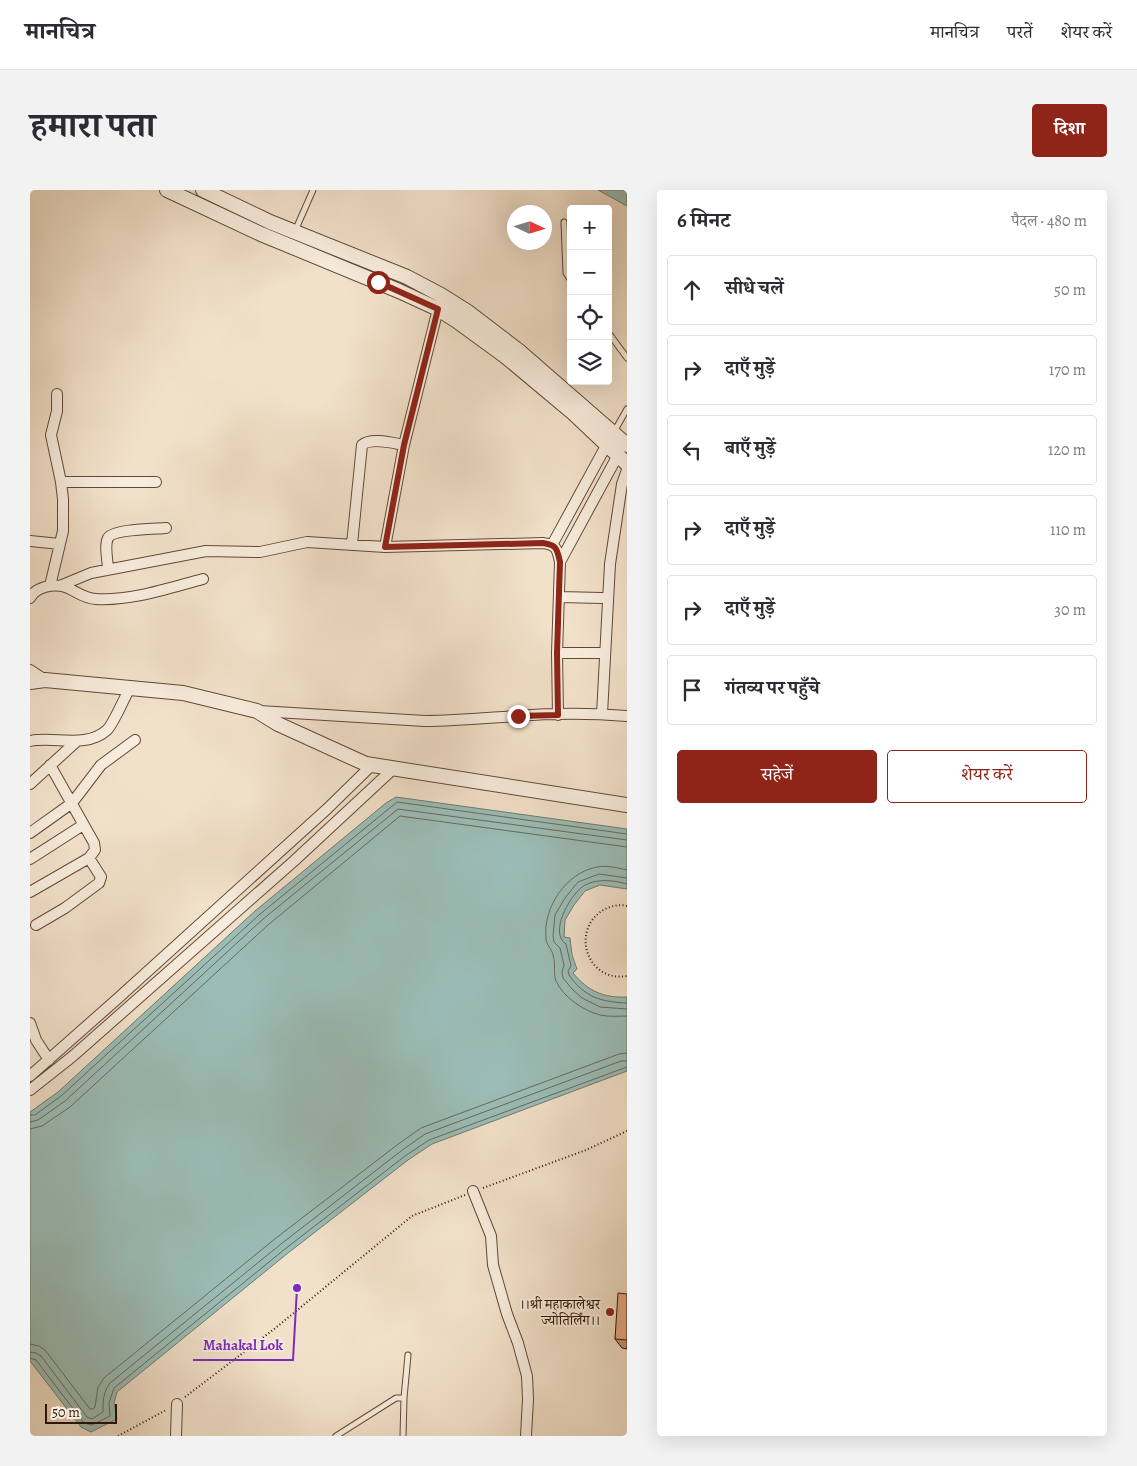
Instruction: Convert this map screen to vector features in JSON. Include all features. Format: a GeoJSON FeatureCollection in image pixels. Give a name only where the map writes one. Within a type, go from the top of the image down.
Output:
{"type":"FeatureCollection","features":[{"type":"Feature","properties":{"kind":"street"},"geometry":{"type":"LineString","coordinates":[[166,190],[438,309],[500,345]]}},
{"type":"Feature","properties":{"kind":"street"},"geometry":{"type":"LineString","coordinates":[[203,190],[294,232],[407,277],[441,295],[468,312],[500,345],[566,399],[618,447]]}},
{"type":"Feature","properties":{"kind":"street"},"geometry":{"type":"LineString","coordinates":[[378,282],[382,267]]}},
{"type":"Feature","properties":{"kind":"street"},"geometry":{"type":"LineString","coordinates":[[385,547],[404,445],[438,309]]}},
{"type":"Feature","properties":{"kind":"street"},"geometry":{"type":"LineString","coordinates":[[50,586],[63,531],[62,482],[50,436],[57,411],[57,394]]}},
{"type":"Feature","properties":{"kind":"street"},"geometry":{"type":"LineString","coordinates":[[352,544],[362,445],[365,442],[371,441],[404,445]]}},
{"type":"Feature","properties":{"kind":"street"},"geometry":{"type":"LineString","coordinates":[[552,544],[618,447]]}},
{"type":"Feature","properties":{"kind":"street"},"geometry":{"type":"LineString","coordinates":[[560,562],[618,447]]}},
{"type":"Feature","properties":{"kind":"street"},"geometry":{"type":"LineString","coordinates":[[602,714],[610,564],[622,484],[627,470]]}},
{"type":"Feature","properties":{"kind":"street"},"geometry":{"type":"LineString","coordinates":[[62,482],[156,482]]}},
{"type":"Feature","properties":{"kind":"street"},"geometry":{"type":"LineString","coordinates":[[108,570],[108,537],[120,532],[166,528]]}},
{"type":"Feature","properties":{"kind":"street"},"geometry":{"type":"LineString","coordinates":[[30,541],[60,544]]}},
{"type":"Feature","properties":{"kind":"street"},"geometry":{"type":"LineString","coordinates":[[31,594],[50,586],[62,585],[78,577],[206,551],[260,552],[307,542],[385,547],[552,544],[557,550],[560,562],[557,653],[558,715]]}},
{"type":"Feature","properties":{"kind":"street"},"geometry":{"type":"LineString","coordinates":[[62,585],[94,599],[138,595],[203,579]]}},
{"type":"Feature","properties":{"kind":"street"},"geometry":{"type":"LineString","coordinates":[[560,597],[602,598]]}},
{"type":"Feature","properties":{"kind":"street"},"geometry":{"type":"LineString","coordinates":[[557,653],[599,652]]}},
{"type":"Feature","properties":{"kind":"street"},"geometry":{"type":"LineString","coordinates":[[30,670],[45,680]]}},
{"type":"Feature","properties":{"kind":"street"},"geometry":{"type":"LineString","coordinates":[[30,682],[45,680],[183,693],[257,711],[425,721],[558,715],[602,714],[627,716]]}},
{"type":"Feature","properties":{"kind":"street"},"geometry":{"type":"LineString","coordinates":[[30,741],[91,738],[107,729],[130,688]]}},
{"type":"Feature","properties":{"kind":"street"},"geometry":{"type":"LineString","coordinates":[[257,711],[278,724],[366,764],[627,805]]}},
{"type":"Feature","properties":{"kind":"street"},"geometry":{"type":"LineString","coordinates":[[30,784],[77,740]]}},
{"type":"Feature","properties":{"kind":"street"},"geometry":{"type":"LineString","coordinates":[[30,833],[72,803],[100,765],[135,740]]}},
{"type":"Feature","properties":{"kind":"street"},"geometry":{"type":"LineString","coordinates":[[30,892],[90,858],[95,850],[94,843],[50,765]]}},
{"type":"Feature","properties":{"kind":"street"},"geometry":{"type":"LineString","coordinates":[[30,1076],[135,983],[372,765]]}},
{"type":"Feature","properties":{"kind":"street"},"geometry":{"type":"LineString","coordinates":[[30,1090],[73,1056],[294,861],[393,769]]}},
{"type":"Feature","properties":{"kind":"street"},"geometry":{"type":"LineString","coordinates":[[30,859],[83,825]]}},
{"type":"Feature","properties":{"kind":"street"},"geometry":{"type":"LineString","coordinates":[[36,925],[99,883],[101,877],[90,858]]}},
{"type":"Feature","properties":{"kind":"street"},"geometry":{"type":"LineString","coordinates":[[135,983],[143,994]]}},
{"type":"Feature","properties":{"kind":"street"},"geometry":{"type":"LineString","coordinates":[[30,1023],[36,1040],[49,1060]]}},
{"type":"Feature","properties":{"kind":"street"},"geometry":{"type":"LineString","coordinates":[[473,1191],[491,1236],[493,1264],[506,1314],[518,1343],[526,1376],[528,1398],[526,1436]]}},
{"type":"Feature","properties":{"kind":"street"},"geometry":{"type":"LineString","coordinates":[[176,1436],[177,1404]]}},
{"type":"Feature","properties":{"kind":"lane"},"geometry":{"type":"LineString","coordinates":[[289,245],[313,190]]}},
{"type":"Feature","properties":{"kind":"lane"},"geometry":{"type":"LineString","coordinates":[[564,222],[567,275]]}},
{"type":"Feature","properties":{"kind":"lane"},"geometry":{"type":"LineString","coordinates":[[612,337],[627,358]]}},
{"type":"Feature","properties":{"kind":"lane"},"geometry":{"type":"LineString","coordinates":[[618,447],[627,409]]}},
{"type":"Feature","properties":{"kind":"lane"},"geometry":{"type":"LineString","coordinates":[[403,1436],[408,1356]]}},
{"type":"Feature","properties":{"kind":"lane"},"geometry":{"type":"LineString","coordinates":[[336,1436],[396,1398],[404,1398]]}},
{"type":"Feature","properties":{"kind":"path"},"geometry":{"type":"LineString","coordinates":[[627,906],[609,907],[598,913],[590,922],[585,941],[587,954],[603,972],[620,977],[627,976]]}},
{"type":"Feature","properties":{"kind":"path"},"geometry":{"type":"LineString","coordinates":[[118,1436],[177,1404],[273,1330],[412,1216],[473,1191],[586,1150],[627,1131]]}},
{"type":"Feature","properties":{"kind":"water"},"geometry":{"type":"Polygon","coordinates":[[[598,190],[627,190],[627,206],[598,190]]]}},
{"type":"Feature","properties":{"kind":"water"},"geometry":{"type":"Polygon","coordinates":[[[396,797],[627,829],[627,889],[600,885],[585,891],[565,920],[564,937],[570,938],[572,955],[577,969],[573,973],[584,984],[603,995],[627,997],[627,1071],[432,1144],[408,1160],[288,1253],[117,1392],[114,1403],[117,1419],[91,1432],[81,1427],[30,1361],[30,1112],[58,1092],[255,911],[386,803],[396,797]]]}},
{"type":"Feature","properties":{"kind":"building"},"geometry":{"type":"Polygon","coordinates":[[[618,1293],[627,1294],[627,1340],[615,1339],[618,1293]]]}},
{"type":"Feature","properties":{"kind":"place","name":"Mahakal Lok"},"geometry":{"type":"Point","coordinates":[297,1288]}},
{"type":"Feature","properties":{"kind":"place","name":"।।श्री महाकालेश्वर ज्योतिर्लिंग।।"},"geometry":{"type":"Point","coordinates":[610,1312]}},
{"type":"Feature","properties":{"kind":"route"},"geometry":{"type":"LineString","coordinates":[[378,282],[438,309],[404,445],[385,547],[543,543],[552,544],[557,550],[560,562],[557,653],[558,715],[518,716]]}}]}
